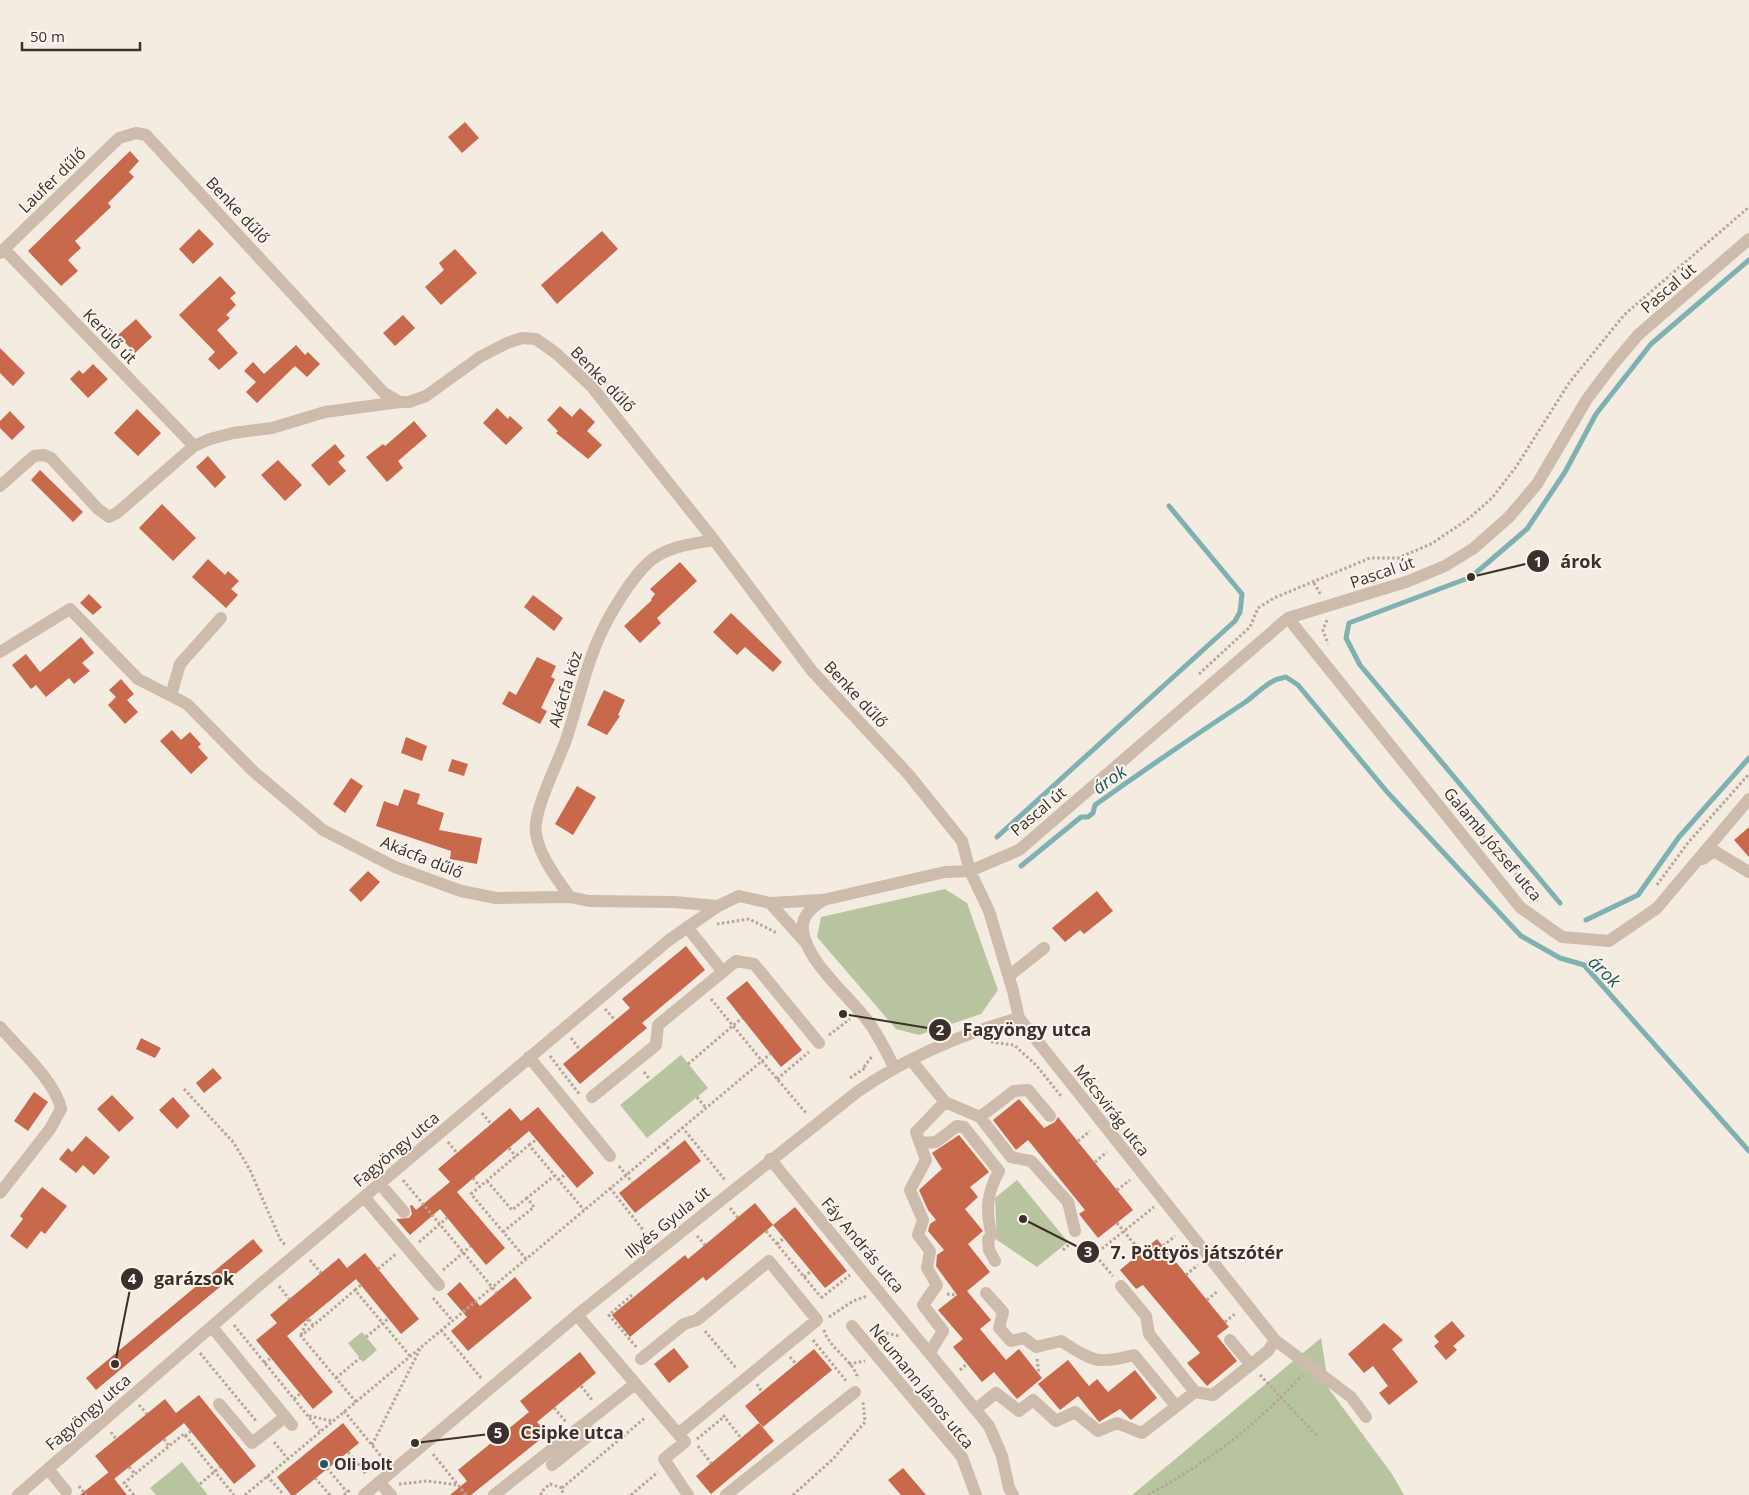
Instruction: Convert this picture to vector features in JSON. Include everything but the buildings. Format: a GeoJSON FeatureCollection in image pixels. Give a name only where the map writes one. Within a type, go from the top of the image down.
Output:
{"type":"FeatureCollection","features":[{"type":"Feature","properties":{"kind":"street","name":"Laufer dűlő"},"geometry":{"type":"LineString","coordinates":[[2,251],[119,138],[128,134]]}},
{"type":"Feature","properties":{"kind":"street","name":"Benke dűlő"},"geometry":{"type":"LineString","coordinates":[[128,134],[146,135],[384,393],[400,402],[410,402],[426,396],[480,356],[522,338],[536,340],[557,354],[592,387],[714,540],[812,671],[909,775],[962,841],[970,871]]}},
{"type":"Feature","properties":{"kind":"street","name":"Pascal út"},"geometry":{"type":"LineString","coordinates":[[970,871],[1019,850],[1288,618],[1406,582],[1445,566],[1474,548],[1509,517],[1537,484],[1587,399],[1633,341],[1749,239]]}},
{"type":"Feature","properties":{"kind":"street","name":"Kerülő út"},"geometry":{"type":"LineString","coordinates":[[2,251],[194,446]]}},
{"type":"Feature","properties":{"kind":"street"},"geometry":{"type":"LineString","coordinates":[[0,486],[34,456],[44,455],[51,458],[98,509],[109,517],[117,513],[194,446],[233,433],[272,428],[325,412],[400,402]]}},
{"type":"Feature","properties":{"kind":"street","name":"Akácfa köz"},"geometry":{"type":"LineString","coordinates":[[570,897],[542,851],[536,835],[536,826],[544,797],[568,736],[598,640],[612,613],[650,561],[668,550],[714,540]]}},
{"type":"Feature","properties":{"kind":"street","name":"Akácfa dűlő"},"geometry":{"type":"LineString","coordinates":[[0,652],[70,609],[138,679],[187,704],[253,771],[323,830],[395,867],[460,891],[496,898],[570,897],[589,901],[674,902],[718,906]]}},
{"type":"Feature","properties":{"kind":"street"},"geometry":{"type":"LineString","coordinates":[[171,695],[180,664],[221,618]]}},
{"type":"Feature","properties":{"kind":"street","name":"Galamb József utca"},"geometry":{"type":"LineString","coordinates":[[1288,618],[1520,906],[1562,937],[1609,941],[1657,908],[1749,799]]}},
{"type":"Feature","properties":{"kind":"street"},"geometry":{"type":"LineString","coordinates":[[1692,866],[1714,851],[1749,872]]}},
{"type":"Feature","properties":{"kind":"street","name":"Fagyöngy utca"},"geometry":{"type":"LineString","coordinates":[[18,1495],[294,1256],[668,940],[718,906],[739,896],[770,903],[823,900],[945,872],[970,871]]}},
{"type":"Feature","properties":{"kind":"street","name":"Mécsvirág utca"},"geometry":{"type":"LineString","coordinates":[[970,871],[989,910],[1009,976],[1019,1018],[1274,1340],[1351,1397],[1366,1417]]}},
{"type":"Feature","properties":{"kind":"street"},"geometry":{"type":"LineString","coordinates":[[807,944],[802,930],[803,919],[812,908],[823,900]]}},
{"type":"Feature","properties":{"kind":"street"},"geometry":{"type":"LineString","coordinates":[[770,903],[807,944],[815,957],[867,1020],[894,1067]]}},
{"type":"Feature","properties":{"kind":"street"},"geometry":{"type":"LineString","coordinates":[[687,927],[723,972]]}},
{"type":"Feature","properties":{"kind":"street"},"geometry":{"type":"LineString","coordinates":[[1009,976],[1044,948]]}},
{"type":"Feature","properties":{"kind":"street"},"geometry":{"type":"LineString","coordinates":[[589,1100],[656,1045],[658,1024],[736,962],[754,964],[819,1043]]}},
{"type":"Feature","properties":{"kind":"street","name":"Illyés Gyula út"},"geometry":{"type":"LineString","coordinates":[[364,1495],[577,1316],[770,1159],[857,1092],[894,1067],[979,1029],[1019,1018]]}},
{"type":"Feature","properties":{"kind":"street"},"geometry":{"type":"LineString","coordinates":[[0,1027],[49,1084],[59,1098],[61,1109],[50,1129],[0,1193]]}},
{"type":"Feature","properties":{"kind":"street"},"geometry":{"type":"LineString","coordinates":[[530,1058],[610,1156]]}},
{"type":"Feature","properties":{"kind":"street"},"geometry":{"type":"LineString","coordinates":[[911,1060],[945,1102],[980,1118],[1011,1156],[1032,1161],[1068,1202],[1075,1231]]}},
{"type":"Feature","properties":{"kind":"street"},"geometry":{"type":"LineString","coordinates":[[980,1118],[1014,1091],[1028,1090],[1050,1116]]}},
{"type":"Feature","properties":{"kind":"street","name":"Fáy András utca"},"geometry":{"type":"LineString","coordinates":[[930,1352],[943,1331],[923,1305],[937,1285],[926,1268],[930,1251],[918,1235],[923,1220],[910,1190],[926,1160],[916,1132],[945,1102]]}},
{"type":"Feature","properties":{"kind":"street"},"geometry":{"type":"LineString","coordinates":[[920,1143],[936,1142],[957,1126],[964,1127],[999,1171],[990,1188],[988,1220],[992,1235],[988,1239],[989,1250],[994,1261]]}},
{"type":"Feature","properties":{"kind":"street","name":"Fáy András utca"},"geometry":{"type":"LineString","coordinates":[[770,1159],[976,1410],[992,1434],[1013,1495]]}},
{"type":"Feature","properties":{"kind":"street"},"geometry":{"type":"LineString","coordinates":[[380,1184],[404,1212]]}},
{"type":"Feature","properties":{"kind":"street"},"geometry":{"type":"LineString","coordinates":[[364,1197],[409,1250],[435,1286]]}},
{"type":"Feature","properties":{"kind":"street"},"geometry":{"type":"LineString","coordinates":[[641,1359],[684,1324],[697,1320],[769,1261],[817,1320],[678,1434]]}},
{"type":"Feature","properties":{"kind":"street"},"geometry":{"type":"LineString","coordinates":[[1121,1286],[1146,1316],[1149,1334],[1195,1392],[1213,1395],[1268,1351],[1274,1340]]}},
{"type":"Feature","properties":{"kind":"street"},"geometry":{"type":"LineString","coordinates":[[986,1293],[1003,1312],[998,1328],[1011,1341],[1024,1338],[1036,1347],[1061,1341],[1090,1360],[1110,1361],[1134,1355],[1176,1406]]}},
{"type":"Feature","properties":{"kind":"street"},"geometry":{"type":"LineString","coordinates":[[577,1316],[685,1442],[664,1459],[688,1495]]}},
{"type":"Feature","properties":{"kind":"street","name":"Neumann János utca"},"geometry":{"type":"LineString","coordinates":[[852,1326],[870,1345],[962,1457],[976,1495]]}},
{"type":"Feature","properties":{"kind":"street"},"geometry":{"type":"LineString","coordinates":[[212,1327],[289,1421],[266,1432],[252,1443],[219,1404]]}},
{"type":"Feature","properties":{"kind":"street"},"geometry":{"type":"LineString","coordinates":[[1230,1340],[1251,1365]]}},
{"type":"Feature","properties":{"kind":"street"},"geometry":{"type":"LineString","coordinates":[[494,1495],[635,1384]]}},
{"type":"Feature","properties":{"kind":"street"},"geometry":{"type":"LineString","coordinates":[[726,1495],[854,1392]]}},
{"type":"Feature","properties":{"kind":"street"},"geometry":{"type":"LineString","coordinates":[[976,1410],[996,1393],[1019,1411],[1033,1400],[1056,1421],[1075,1412],[1098,1432],[1117,1423],[1142,1433],[1195,1392]]}},
{"type":"Feature","properties":{"kind":"street"},"geometry":{"type":"LineString","coordinates":[[552,1465],[588,1436],[586,1423]]}},
{"type":"Feature","properties":{"kind":"street"},"geometry":{"type":"LineString","coordinates":[[48,1469],[66,1491]]}},
{"type":"Feature","properties":{"kind":"street"},"geometry":{"type":"LineString","coordinates":[[379,1482],[393,1490]]}},
{"type":"Feature","properties":{"kind":"path"},"geometry":{"type":"LineString","coordinates":[[1199,675],[1250,626],[1258,608],[1274,598],[1314,583],[1370,558],[1398,558],[1432,544],[1473,515],[1492,498],[1516,467],[1570,383],[1624,316],[1749,207]]}},
{"type":"Feature","properties":{"kind":"path"},"geometry":{"type":"LineString","coordinates":[[1314,583],[1334,614],[1326,621],[1323,630],[1329,648]]}},
{"type":"Feature","properties":{"kind":"path"},"geometry":{"type":"LineString","coordinates":[[1655,886],[1687,844],[1749,774]]}},
{"type":"Feature","properties":{"kind":"path"},"geometry":{"type":"LineString","coordinates":[[1461,808],[1542,905]]}},
{"type":"Feature","properties":{"kind":"path"},"geometry":{"type":"LineString","coordinates":[[716,925],[749,919],[784,939]]}},
{"type":"Feature","properties":{"kind":"path"},"geometry":{"type":"LineString","coordinates":[[702,989],[806,1114]]}},
{"type":"Feature","properties":{"kind":"path"},"geometry":{"type":"LineString","coordinates":[[608,1013],[615,1020]]}},
{"type":"Feature","properties":{"kind":"path"},"geometry":{"type":"LineString","coordinates":[[777,1079],[854,1015]]}},
{"type":"Feature","properties":{"kind":"path"},"geometry":{"type":"LineString","coordinates":[[688,1064],[742,1018]]}},
{"type":"Feature","properties":{"kind":"path"},"geometry":{"type":"LineString","coordinates":[[569,1036],[580,1050]]}},
{"type":"Feature","properties":{"kind":"path"},"geometry":{"type":"LineString","coordinates":[[548,1054],[589,1100]]}},
{"type":"Feature","properties":{"kind":"path"},"geometry":{"type":"LineString","coordinates":[[245,1495],[770,1054]]}},
{"type":"Feature","properties":{"kind":"path"},"geometry":{"type":"LineString","coordinates":[[645,1074],[650,1080]]}},
{"type":"Feature","properties":{"kind":"path"},"geometry":{"type":"LineString","coordinates":[[184,1089],[234,1143],[250,1170],[280,1239],[294,1256]]}},
{"type":"Feature","properties":{"kind":"path"},"geometry":{"type":"LineString","coordinates":[[1053,1095],[1057,1092]]}},
{"type":"Feature","properties":{"kind":"path"},"geometry":{"type":"LineString","coordinates":[[697,1097],[706,1108]]}},
{"type":"Feature","properties":{"kind":"path"},"geometry":{"type":"LineString","coordinates":[[480,1111],[491,1124]]}},
{"type":"Feature","properties":{"kind":"path"},"geometry":{"type":"LineString","coordinates":[[682,1128],[725,1180]]}},
{"type":"Feature","properties":{"kind":"path"},"geometry":{"type":"LineString","coordinates":[[1078,1141],[1090,1131]]}},
{"type":"Feature","properties":{"kind":"path"},"geometry":{"type":"LineString","coordinates":[[446,1140],[457,1153]]}},
{"type":"Feature","properties":{"kind":"path"},"geometry":{"type":"LineString","coordinates":[[526,1259],[471,1194],[536,1140]]}},
{"type":"Feature","properties":{"kind":"path"},"geometry":{"type":"LineString","coordinates":[[664,1143],[671,1152]]}},
{"type":"Feature","properties":{"kind":"path"},"geometry":{"type":"LineString","coordinates":[[529,1145],[584,1210]]}},
{"type":"Feature","properties":{"kind":"path"},"geometry":{"type":"LineString","coordinates":[[509,1148],[516,1157]]}},
{"type":"Feature","properties":{"kind":"path"},"geometry":{"type":"LineString","coordinates":[[1095,1162],[1107,1152]]}},
{"type":"Feature","properties":{"kind":"path"},"geometry":{"type":"LineString","coordinates":[[558,1180],[566,1174]]}},
{"type":"Feature","properties":{"kind":"path"},"geometry":{"type":"LineString","coordinates":[[626,1175],[632,1182]]}},
{"type":"Feature","properties":{"kind":"path"},"geometry":{"type":"LineString","coordinates":[[487,1181],[512,1210],[554,1176]]}},
{"type":"Feature","properties":{"kind":"path"},"geometry":{"type":"LineString","coordinates":[[401,1178],[497,1292]]}},
{"type":"Feature","properties":{"kind":"path"},"geometry":{"type":"LineString","coordinates":[[473,1178],[480,1186]]}},
{"type":"Feature","properties":{"kind":"path"},"geometry":{"type":"LineString","coordinates":[[1118,1190],[1130,1180]]}},
{"type":"Feature","properties":{"kind":"path"},"geometry":{"type":"LineString","coordinates":[[610,1188],[652,1240]]}},
{"type":"Feature","properties":{"kind":"path"},"geometry":{"type":"LineString","coordinates":[[503,1232],[534,1207],[527,1198]]}},
{"type":"Feature","properties":{"kind":"path"},"geometry":{"type":"LineString","coordinates":[[1094,1254],[1163,1200]]}},
{"type":"Feature","properties":{"kind":"path"},"geometry":{"type":"LineString","coordinates":[[730,1208],[738,1218]]}},
{"type":"Feature","properties":{"kind":"path"},"geometry":{"type":"LineString","coordinates":[[409,1250],[447,1218]]}},
{"type":"Feature","properties":{"kind":"path"},"geometry":{"type":"LineString","coordinates":[[1116,1223],[1141,1252]]}},
{"type":"Feature","properties":{"kind":"path"},"geometry":{"type":"LineString","coordinates":[[766,1231],[821,1298],[850,1275]]}},
{"type":"Feature","properties":{"kind":"path"},"geometry":{"type":"LineString","coordinates":[[1075,1231],[1121,1286]]}},
{"type":"Feature","properties":{"kind":"path"},"geometry":{"type":"LineString","coordinates":[[697,1236],[705,1245]]}},
{"type":"Feature","properties":{"kind":"path"},"geometry":{"type":"LineString","coordinates":[[1163,1246],[1176,1236]]}},
{"type":"Feature","properties":{"kind":"path"},"geometry":{"type":"LineString","coordinates":[[777,1244],[784,1238]]}},
{"type":"Feature","properties":{"kind":"path"},"geometry":{"type":"LineString","coordinates":[[452,1320],[435,1286],[463,1252],[471,1246]]}},
{"type":"Feature","properties":{"kind":"path"},"geometry":{"type":"LineString","coordinates":[[378,1269],[396,1254]]}},
{"type":"Feature","properties":{"kind":"path"},"geometry":{"type":"LineString","coordinates":[[308,1257],[321,1273]]}},
{"type":"Feature","properties":{"kind":"path"},"geometry":{"type":"LineString","coordinates":[[1186,1275],[1199,1265]]}},
{"type":"Feature","properties":{"kind":"path"},"geometry":{"type":"LineString","coordinates":[[804,1277],[811,1271]]}},
{"type":"Feature","properties":{"kind":"path"},"geometry":{"type":"LineString","coordinates":[[277,1284],[289,1299]]}},
{"type":"Feature","properties":{"kind":"path"},"geometry":{"type":"LineString","coordinates":[[301,1336],[361,1285]]}},
{"type":"Feature","properties":{"kind":"path"},"geometry":{"type":"LineString","coordinates":[[355,1290],[410,1356]]}},
{"type":"Feature","properties":{"kind":"path"},"geometry":{"type":"LineString","coordinates":[[628,1339],[609,1315],[633,1296],[629,1290]]}},
{"type":"Feature","properties":{"kind":"path"},"geometry":{"type":"LineString","coordinates":[[1208,1300],[1219,1290]]}},
{"type":"Feature","properties":{"kind":"path"},"geometry":{"type":"LineString","coordinates":[[817,1320],[822,1322],[852,1301],[867,1296],[889,1303]]}},
{"type":"Feature","properties":{"kind":"path"},"geometry":{"type":"LineString","coordinates":[[462,1312],[467,1318]]}},
{"type":"Feature","properties":{"kind":"path"},"geometry":{"type":"LineString","coordinates":[[1225,1322],[1236,1312]]}},
{"type":"Feature","properties":{"kind":"path"},"geometry":{"type":"LineString","coordinates":[[301,1336],[308,1318],[313,1325]]}},
{"type":"Feature","properties":{"kind":"path"},"geometry":{"type":"LineString","coordinates":[[366,1337],[388,1319]]}},
{"type":"Feature","properties":{"kind":"path"},"geometry":{"type":"LineString","coordinates":[[697,1320],[736,1368]]}},
{"type":"Feature","properties":{"kind":"path"},"geometry":{"type":"LineString","coordinates":[[232,1322],[320,1431]]}},
{"type":"Feature","properties":{"kind":"path"},"geometry":{"type":"LineString","coordinates":[[441,1330],[483,1379]]}},
{"type":"Feature","properties":{"kind":"path"},"geometry":{"type":"LineString","coordinates":[[805,1330],[854,1392]]}},
{"type":"Feature","properties":{"kind":"path"},"geometry":{"type":"LineString","coordinates":[[870,1345],[882,1332],[895,1336],[917,1336]]}},
{"type":"Feature","properties":{"kind":"path"},"geometry":{"type":"LineString","coordinates":[[301,1336],[356,1402]]}},
{"type":"Feature","properties":{"kind":"path"},"geometry":{"type":"LineString","coordinates":[[806,1347],[813,1341]]}},
{"type":"Feature","properties":{"kind":"path"},"geometry":{"type":"LineString","coordinates":[[372,1445],[421,1347]]}},
{"type":"Feature","properties":{"kind":"path"},"geometry":{"type":"LineString","coordinates":[[198,1351],[288,1459]]}},
{"type":"Feature","properties":{"kind":"path"},"geometry":{"type":"LineString","coordinates":[[786,1364],[799,1353]]}},
{"type":"Feature","properties":{"kind":"path"},"geometry":{"type":"LineString","coordinates":[[264,1362],[270,1358]]}},
{"type":"Feature","properties":{"kind":"path"},"geometry":{"type":"LineString","coordinates":[[336,1378],[360,1358]]}},
{"type":"Feature","properties":{"kind":"path"},"geometry":{"type":"LineString","coordinates":[[957,1372],[967,1364]]}},
{"type":"Feature","properties":{"kind":"path"},"geometry":{"type":"LineString","coordinates":[[1251,1365],[1318,1437]]}},
{"type":"Feature","properties":{"kind":"path"},"geometry":{"type":"LineString","coordinates":[[1148,1495],[1188,1474],[1237,1439],[1282,1397],[1309,1366]]}},
{"type":"Feature","properties":{"kind":"path"},"geometry":{"type":"LineString","coordinates":[[752,1393],[766,1381]]}},
{"type":"Feature","properties":{"kind":"path"},"geometry":{"type":"LineString","coordinates":[[581,1386],[591,1398]]}},
{"type":"Feature","properties":{"kind":"path"},"geometry":{"type":"LineString","coordinates":[[294,1399],[300,1394]]}},
{"type":"Feature","properties":{"kind":"path"},"geometry":{"type":"LineString","coordinates":[[137,1403],[147,1414]]}},
{"type":"Feature","properties":{"kind":"path"},"geometry":{"type":"LineString","coordinates":[[714,1405],[741,1438]]}},
{"type":"Feature","properties":{"kind":"path"},"geometry":{"type":"LineString","coordinates":[[554,1408],[564,1420]]}},
{"type":"Feature","properties":{"kind":"path"},"geometry":{"type":"LineString","coordinates":[[562,1488],[656,1408]]}},
{"type":"Feature","properties":{"kind":"path"},"geometry":{"type":"LineString","coordinates":[[344,1411],[385,1460]]}},
{"type":"Feature","properties":{"kind":"path"},"geometry":{"type":"LineString","coordinates":[[694,1442],[731,1411]]}},
{"type":"Feature","properties":{"kind":"path"},"geometry":{"type":"LineString","coordinates":[[308,1416],[333,1421]]}},
{"type":"Feature","properties":{"kind":"path"},"geometry":{"type":"LineString","coordinates":[[132,1494],[124,1482],[184,1434],[185,1436],[191,1431]]}},
{"type":"Feature","properties":{"kind":"path"},"geometry":{"type":"LineString","coordinates":[[112,1433],[116,1439]]}},
{"type":"Feature","properties":{"kind":"path"},"geometry":{"type":"LineString","coordinates":[[185,1436],[234,1495]]}},
{"type":"Feature","properties":{"kind":"path"},"geometry":{"type":"LineString","coordinates":[[164,1439],[169,1446]]}},
{"type":"Feature","properties":{"kind":"path"},"geometry":{"type":"LineString","coordinates":[[425,1444],[466,1495]]}},
{"type":"Feature","properties":{"kind":"path"},"geometry":{"type":"LineString","coordinates":[[348,1452],[367,1475]]}},
{"type":"Feature","properties":{"kind":"path"},"geometry":{"type":"LineString","coordinates":[[631,1495],[667,1464]]}},
{"type":"Feature","properties":{"kind":"path"},"geometry":{"type":"LineString","coordinates":[[129,1467],[134,1474]]}},
{"type":"Feature","properties":{"kind":"path"},"geometry":{"type":"LineString","coordinates":[[200,1484],[220,1467]]}},
{"type":"Feature","properties":{"kind":"path"},"geometry":{"type":"LineString","coordinates":[[327,1468],[347,1492]]}},
{"type":"Feature","properties":{"kind":"path"},"geometry":{"type":"LineString","coordinates":[[267,1476],[284,1495]]}},
{"type":"Feature","properties":{"kind":"path"},"geometry":{"type":"LineString","coordinates":[[315,1478],[330,1495]]}},
{"type":"Feature","properties":{"kind":"path"},"geometry":{"type":"LineString","coordinates":[[393,1490],[427,1481],[458,1486]]}},
{"type":"Feature","properties":{"kind":"path"},"geometry":{"type":"LineString","coordinates":[[541,1495],[540,1492],[550,1484],[562,1488]]}},
{"type":"Feature","properties":{"kind":"path"},"geometry":{"type":"LineString","coordinates":[[562,1488],[563,1495]]}},
{"type":"Feature","properties":{"kind":"green space"},"geometry":{"type":"Polygon","coordinates":[[[945,889],[967,903],[998,990],[981,1014],[919,1035],[896,1029],[817,937],[821,917],[945,889]]]}},
{"type":"Feature","properties":{"kind":"green space"},"geometry":{"type":"Polygon","coordinates":[[[681,1055],[708,1088],[647,1138],[620,1105],[681,1055]]]}},
{"type":"Feature","properties":{"kind":"green space"},"geometry":{"type":"Polygon","coordinates":[[[1017,1180],[1068,1242],[1037,1267],[997,1240],[995,1198],[1017,1180]]]}},
{"type":"Feature","properties":{"kind":"green space"},"geometry":{"type":"Polygon","coordinates":[[[362,1332],[377,1350],[363,1362],[348,1343],[362,1332]]]}},
{"type":"Feature","properties":{"kind":"green space"},"geometry":{"type":"Polygon","coordinates":[[[1321,1338],[1329,1389],[1392,1474],[1404,1495],[1132,1495],[1321,1338]]]}},
{"type":"Feature","properties":{"kind":"green space"},"geometry":{"type":"Polygon","coordinates":[[[182,1462],[208,1495],[156,1495],[150,1488],[182,1462]]]}},
{"type":"Feature","properties":{"kind":"waterway","name":"árok"},"geometry":{"type":"LineString","coordinates":[[1560,903],[1360,665],[1346,638],[1349,623],[1471,577],[1527,529],[1565,472],[1596,414],[1651,344],[1749,260]]}},
{"type":"Feature","properties":{"kind":"waterway"},"geometry":{"type":"LineString","coordinates":[[997,837],[1235,621],[1240,612],[1242,594],[1169,506]]}},
{"type":"Feature","properties":{"kind":"waterway","name":"árok"},"geometry":{"type":"LineString","coordinates":[[1021,866],[1081,817],[1088,817],[1093,813],[1095,805],[1244,703],[1268,684],[1286,677],[1298,685],[1388,793],[1521,936],[1560,958],[1584,965],[1749,1151]]}},
{"type":"Feature","properties":{"kind":"waterway","name":"árok"},"geometry":{"type":"LineString","coordinates":[[1586,920],[1638,895],[1679,837],[1749,758]]}},
{"type":"Feature","properties":{"kind":"place","name":"árok"},"geometry":{"type":"Point","coordinates":[1471,577]}},
{"type":"Feature","properties":{"kind":"place","name":"Fagyöngy utca"},"geometry":{"type":"Point","coordinates":[843,1014]}},
{"type":"Feature","properties":{"kind":"place","name":"7. Pöttyös játszótér"},"geometry":{"type":"Point","coordinates":[1023,1219]}},
{"type":"Feature","properties":{"kind":"place","name":"garázsok"},"geometry":{"type":"Point","coordinates":[115,1364]}},
{"type":"Feature","properties":{"kind":"place","name":"Csipke utca"},"geometry":{"type":"Point","coordinates":[415,1443]}},
{"type":"Feature","properties":{"kind":"place","name":"Oli bolt"},"geometry":{"type":"Point","coordinates":[324,1464]}}]}
